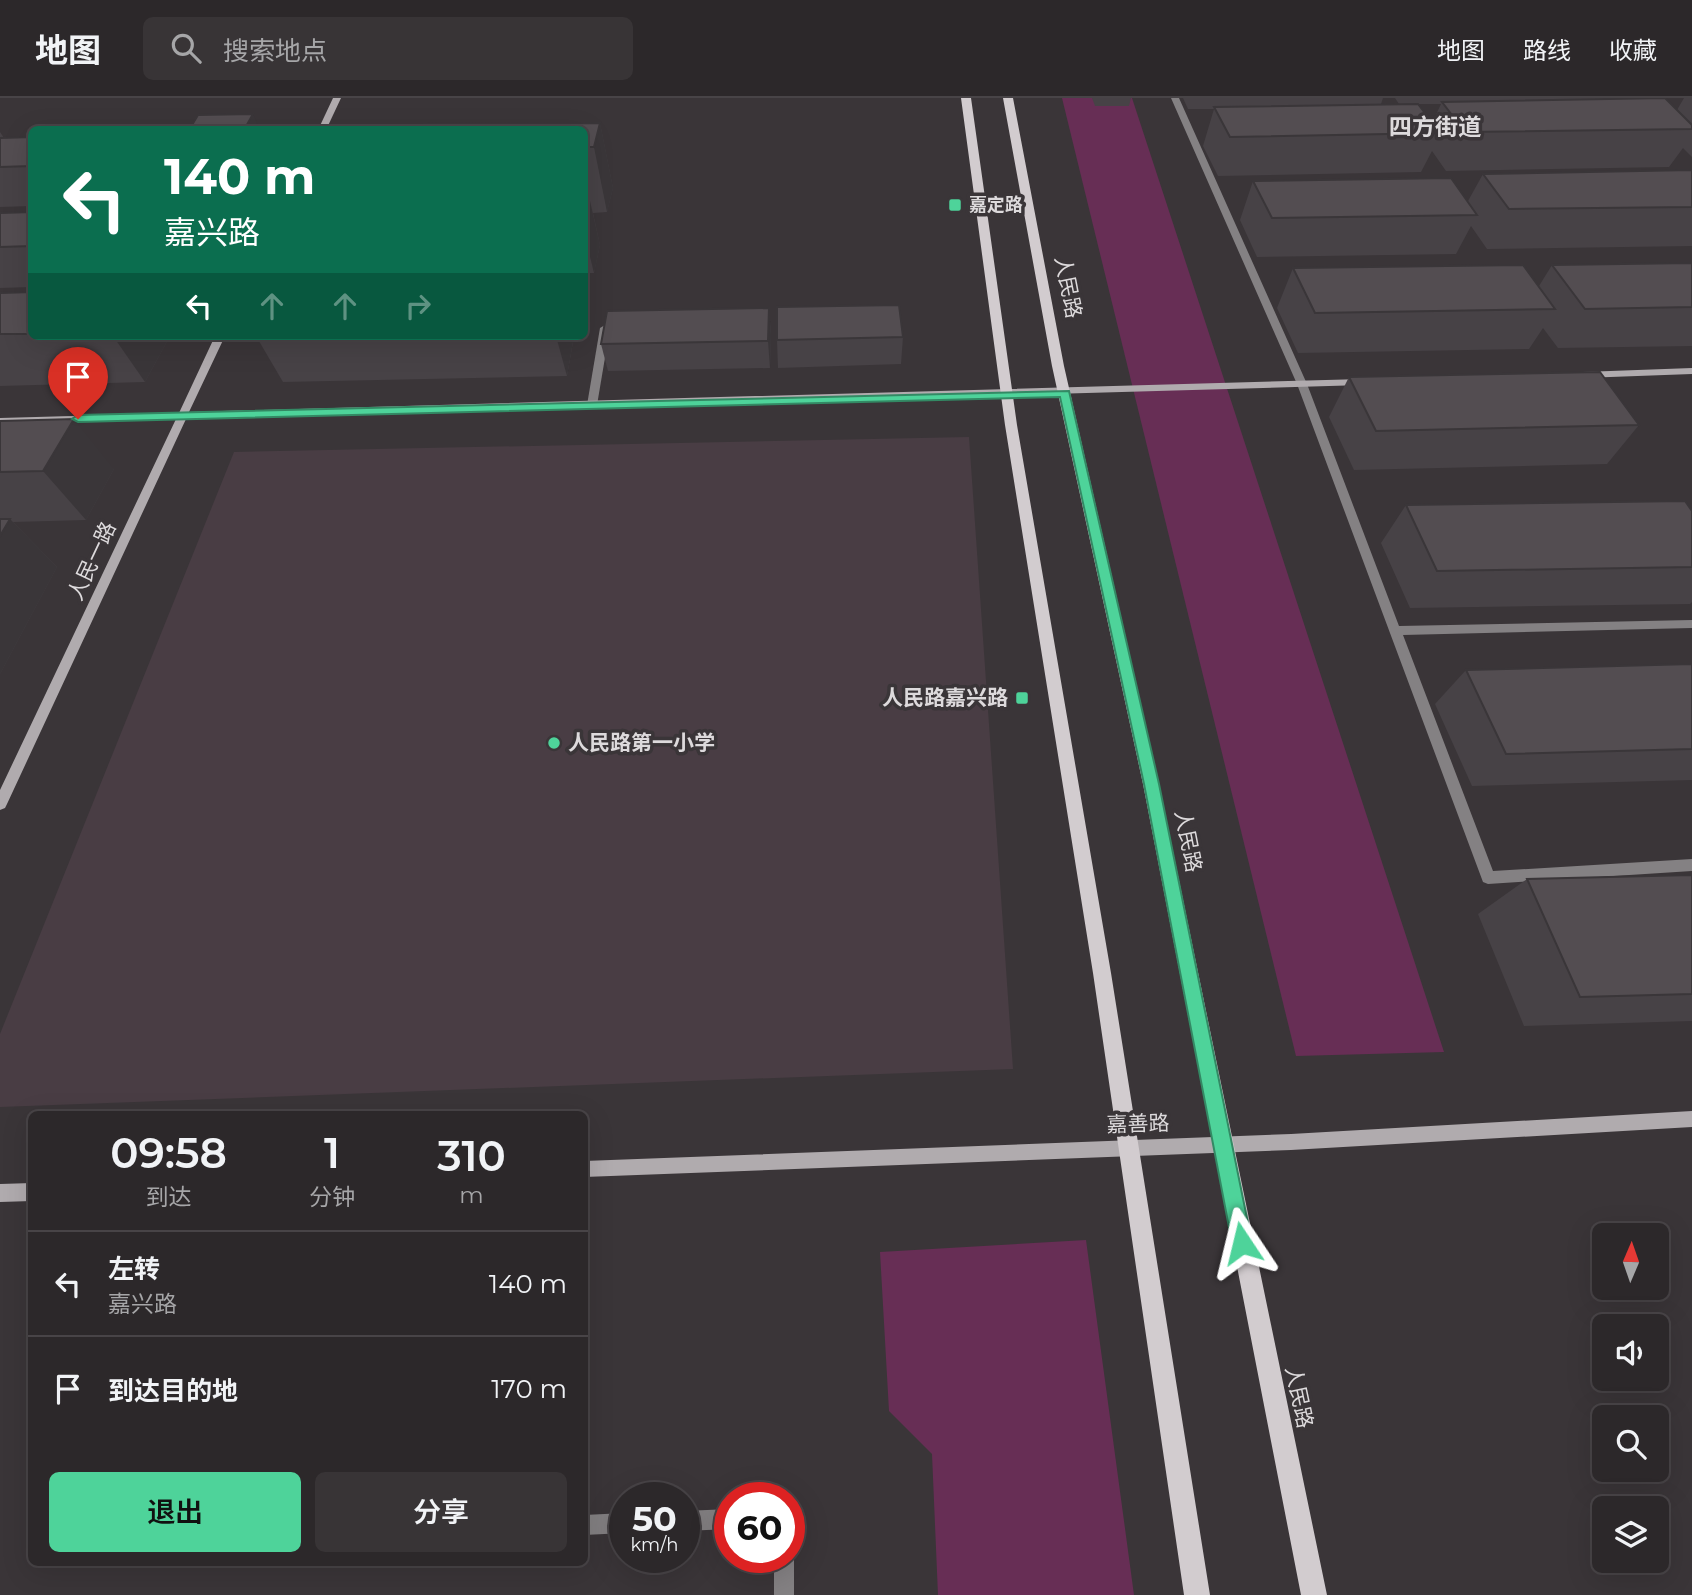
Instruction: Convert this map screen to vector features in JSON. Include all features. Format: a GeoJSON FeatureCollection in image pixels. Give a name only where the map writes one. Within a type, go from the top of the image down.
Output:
{"type":"FeatureCollection","features":[{"type":"Feature","properties":{"kind":"main road"},"geometry":{"type":"LineString","coordinates":[[966,98],[1007,394],[1197,1595]]}},
{"type":"Feature","properties":{"kind":"main road","name":"人民路"},"geometry":{"type":"LineString","coordinates":[[1008,98],[1065,393],[1151,784],[1314,1595]]}},
{"type":"Feature","properties":{"kind":"street"},"geometry":{"type":"LineString","coordinates":[[324,126],[337,98]]}},
{"type":"Feature","properties":{"kind":"street"},"geometry":{"type":"LineString","coordinates":[[1175,98],[1302,384],[1488,878],[1692,865]]}},
{"type":"Feature","properties":{"kind":"street"},"geometry":{"type":"LineString","coordinates":[[592,405],[606,324]]}},
{"type":"Feature","properties":{"kind":"street","name":"人民一路"},"geometry":{"type":"LineString","coordinates":[[0,804],[218,340]]}},
{"type":"Feature","properties":{"kind":"street"},"geometry":{"type":"LineString","coordinates":[[1567,375],[1692,371]]}},
{"type":"Feature","properties":{"kind":"street"},"geometry":{"type":"LineString","coordinates":[[0,421],[1065,393],[1371,382]]}},
{"type":"Feature","properties":{"kind":"street"},"geometry":{"type":"LineString","coordinates":[[1394,631],[1692,624]]}},
{"type":"Feature","properties":{"kind":"street","name":"嘉善路"},"geometry":{"type":"LineString","coordinates":[[588,1169],[1224,1144],[1692,1119]]}},
{"type":"Feature","properties":{"kind":"street"},"geometry":{"type":"LineString","coordinates":[[0,1193],[28,1192]]}},
{"type":"Feature","properties":{"kind":"street"},"geometry":{"type":"LineString","coordinates":[[588,1525],[609,1524]]}},
{"type":"Feature","properties":{"kind":"street"},"geometry":{"type":"LineString","coordinates":[[784,1573],[784,1595]]}},
{"type":"Feature","properties":{"kind":"shaded area"},"geometry":{"type":"Polygon","coordinates":[[[1062,98],[1132,98],[1444,1052],[1296,1056],[1062,98]]]}},
{"type":"Feature","properties":{"kind":"shaded area","name":"人民路第一小学"},"geometry":{"type":"Polygon","coordinates":[[[969,437],[1013,1069],[0,1107],[0,1034],[234,452],[969,437]]]}},
{"type":"Feature","properties":{"kind":"shaded area"},"geometry":{"type":"Polygon","coordinates":[[[1086,1240],[1134,1595],[938,1595],[932,1454],[889,1411],[880,1252],[1086,1240]]]}},
{"type":"Feature","properties":{"kind":"building"},"geometry":{"type":"Polygon","coordinates":[[[1665,98],[1692,125],[1692,129],[1465,132],[1442,102],[1665,98]]]}},
{"type":"Feature","properties":{"kind":"building"},"geometry":{"type":"Polygon","coordinates":[[[1418,104],[1440,133],[1230,137],[1214,107],[1418,104]]]}},
{"type":"Feature","properties":{"kind":"building"},"geometry":{"type":"Polygon","coordinates":[[[253,114],[246,126],[191,126],[198,115],[253,114]]]}},
{"type":"Feature","properties":{"kind":"building"},"geometry":{"type":"Polygon","coordinates":[[[600,123],[594,147],[588,147],[588,126],[422,126],[600,123]]]}},
{"type":"Feature","properties":{"kind":"building"},"geometry":{"type":"Polygon","coordinates":[[[28,137],[28,166],[0,167],[0,138],[28,137]]]}},
{"type":"Feature","properties":{"kind":"building"},"geometry":{"type":"Polygon","coordinates":[[[1692,170],[1692,207],[1509,209],[1483,174],[1692,170]]]}},
{"type":"Feature","properties":{"kind":"building"},"geometry":{"type":"Polygon","coordinates":[[[1451,178],[1477,215],[1272,218],[1253,181],[1451,178]]]}},
{"type":"Feature","properties":{"kind":"building"},"geometry":{"type":"Polygon","coordinates":[[[28,212],[28,246],[0,247],[0,213],[28,212]]]}},
{"type":"Feature","properties":{"kind":"building"},"geometry":{"type":"Polygon","coordinates":[[[1692,263],[1692,307],[1585,309],[1552,265],[1692,263]]]}},
{"type":"Feature","properties":{"kind":"building"},"geometry":{"type":"Polygon","coordinates":[[[1523,265],[1555,309],[1315,313],[1293,268],[1523,265]]]}},
{"type":"Feature","properties":{"kind":"building"},"geometry":{"type":"Polygon","coordinates":[[[28,292],[28,334],[0,334],[0,293],[28,292]]]}},
{"type":"Feature","properties":{"kind":"building"},"geometry":{"type":"Polygon","coordinates":[[[899,305],[903,337],[777,340],[777,307],[899,305]]]}},
{"type":"Feature","properties":{"kind":"building"},"geometry":{"type":"Polygon","coordinates":[[[769,308],[768,341],[601,344],[607,311],[769,308]]]}},
{"type":"Feature","properties":{"kind":"building"},"geometry":{"type":"Polygon","coordinates":[[[1600,372],[1639,425],[1376,431],[1349,377],[1600,372]]]}},
{"type":"Feature","properties":{"kind":"building"},"geometry":{"type":"Polygon","coordinates":[[[74,419],[43,471],[0,472],[0,421],[74,419]]]}},
{"type":"Feature","properties":{"kind":"building"},"geometry":{"type":"Polygon","coordinates":[[[1685,501],[1692,511],[1692,567],[1437,571],[1406,505],[1685,501]]]}},
{"type":"Feature","properties":{"kind":"building"},"geometry":{"type":"Polygon","coordinates":[[[0,519],[10,519],[0,536],[0,519]]]}},
{"type":"Feature","properties":{"kind":"building"},"geometry":{"type":"Polygon","coordinates":[[[1692,664],[1692,749],[1506,754],[1466,670],[1692,664]]]}},
{"type":"Feature","properties":{"kind":"building"},"geometry":{"type":"Polygon","coordinates":[[[1692,875],[1692,994],[1580,997],[1527,879],[1692,875]]]}},
{"type":"Feature","properties":{"kind":"place","name":"嘉定路"},"geometry":{"type":"Point","coordinates":[955,205]}},
{"type":"Feature","properties":{"kind":"place","name":"人民路嘉兴路"},"geometry":{"type":"Point","coordinates":[1022,698]}},
{"type":"Feature","properties":{"kind":"place","name":"人民路第一小学"},"geometry":{"type":"Point","coordinates":[554,743]}},
{"type":"Feature","properties":{"kind":"district","name":"四方街道"},"geometry":{"type":"Point","coordinates":[1435,127]}},
{"type":"Feature","properties":{"kind":"route"},"geometry":{"type":"LineString","coordinates":[[78,419],[1065,393],[1151,784],[1242,1243]]}}]}
